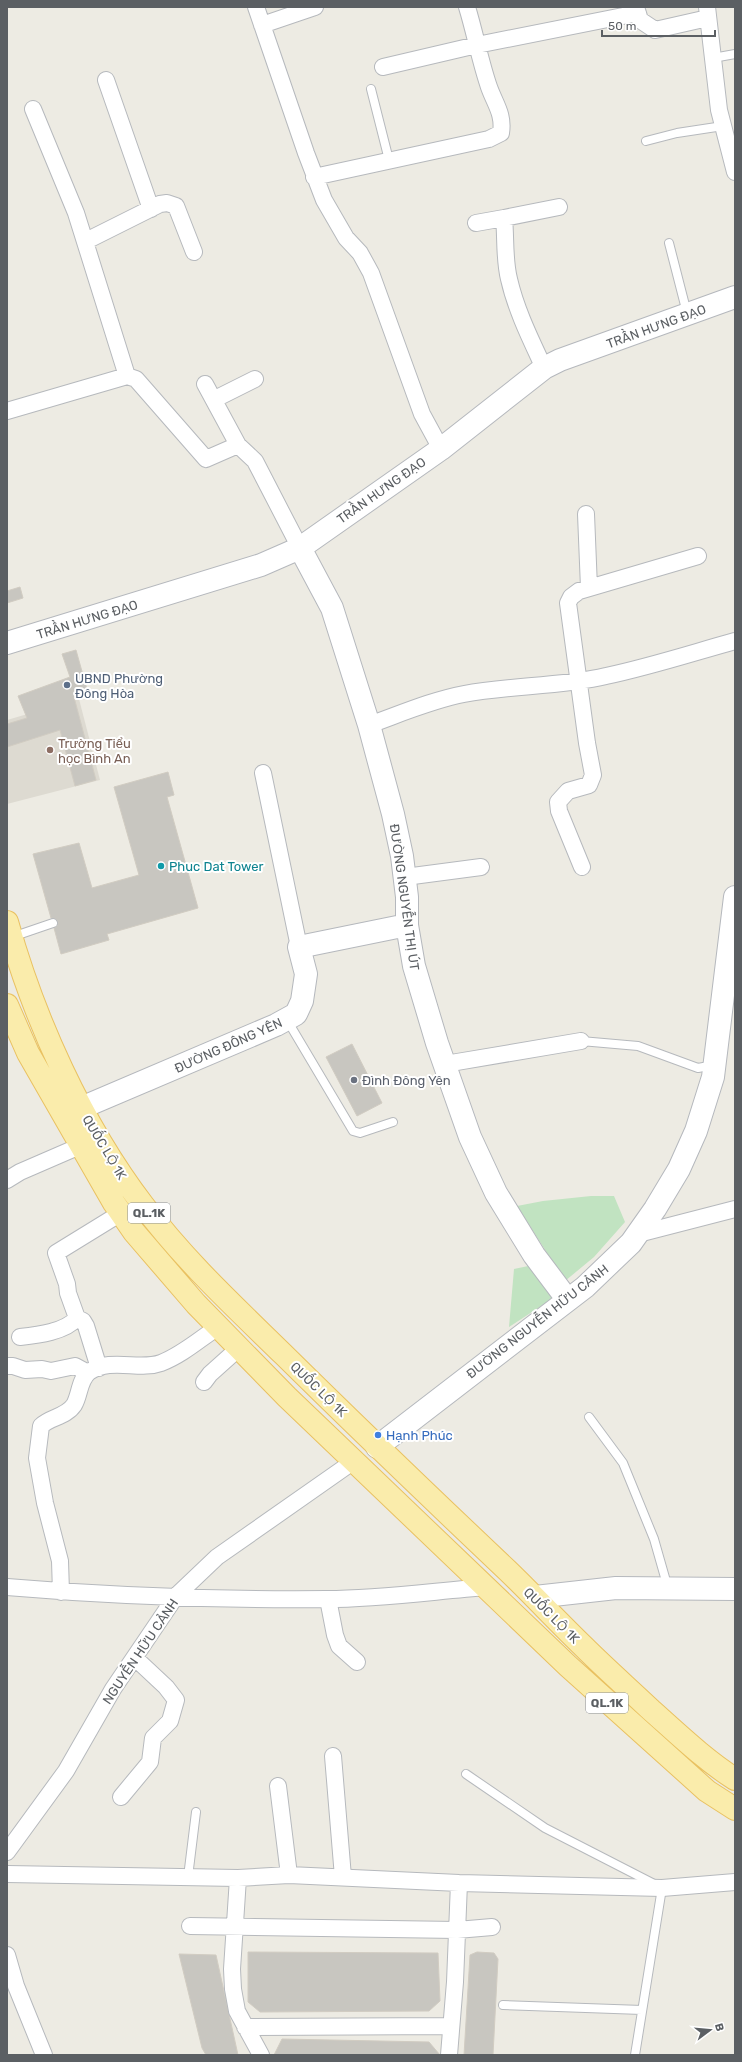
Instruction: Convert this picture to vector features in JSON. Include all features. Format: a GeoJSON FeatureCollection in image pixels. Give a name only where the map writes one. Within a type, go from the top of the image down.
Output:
{"type":"FeatureCollection","features":[{"type":"Feature","properties":{"kind":"main road","name":"QUỐC LỘ 1K"},"geometry":{"type":"LineString","coordinates":[[9,930],[21,971],[36,1011],[81,1108],[121,1174],[160,1227],[222,1294],[585,1648],[721,1771],[735,1779]]}},
{"type":"Feature","properties":{"kind":"main road"},"geometry":{"type":"LineString","coordinates":[[9,1015],[36,1011]]}},
{"type":"Feature","properties":{"kind":"main road","name":"QUỐC LỘ 1K"},"geometry":{"type":"LineString","coordinates":[[9,1015],[28,1053],[80,1146],[121,1213],[134,1232],[196,1304],[354,1461],[568,1666],[651,1743],[707,1791],[735,1809]]}},
{"type":"Feature","properties":{"kind":"street"},"geometry":{"type":"LineString","coordinates":[[256,7],[314,177],[334,218],[346,238],[360,253],[371,273],[422,414],[441,449]]}},
{"type":"Feature","properties":{"kind":"street"},"geometry":{"type":"LineString","coordinates":[[262,25],[315,7]]}},
{"type":"Feature","properties":{"kind":"street"},"geometry":{"type":"LineString","coordinates":[[314,177],[489,139],[501,133],[503,122],[500,110],[489,88],[467,7]]}},
{"type":"Feature","properties":{"kind":"street"},"geometry":{"type":"LineString","coordinates":[[384,68],[477,45],[637,10],[640,20],[655,30],[708,13],[719,110],[735,172]]}},
{"type":"Feature","properties":{"kind":"street"},"geometry":{"type":"LineString","coordinates":[[106,80],[151,209]]}},
{"type":"Feature","properties":{"kind":"street"},"geometry":{"type":"LineString","coordinates":[[33,109],[86,241],[127,376]]}},
{"type":"Feature","properties":{"kind":"street"},"geometry":{"type":"LineString","coordinates":[[86,241],[166,203],[176,206],[194,252]]}},
{"type":"Feature","properties":{"kind":"street"},"geometry":{"type":"LineString","coordinates":[[476,223],[559,207]]}},
{"type":"Feature","properties":{"kind":"street"},"geometry":{"type":"LineString","coordinates":[[504,218],[506,259],[509,280],[529,337],[544,368]]}},
{"type":"Feature","properties":{"kind":"street","name":"TRẦN HƯNG ĐẠO"},"geometry":{"type":"LineString","coordinates":[[7,643],[261,565],[300,548],[441,449],[544,368],[560,360],[735,297]]}},
{"type":"Feature","properties":{"kind":"street"},"geometry":{"type":"LineString","coordinates":[[7,411],[127,376],[136,379],[142,384],[206,459],[238,445]]}},
{"type":"Feature","properties":{"kind":"street"},"geometry":{"type":"LineString","coordinates":[[215,399],[255,380]]}},
{"type":"Feature","properties":{"kind":"street"},"geometry":{"type":"LineString","coordinates":[[205,384],[215,399],[238,445],[255,461],[300,548]]}},
{"type":"Feature","properties":{"kind":"street"},"geometry":{"type":"LineString","coordinates":[[586,514],[589,588]]}},
{"type":"Feature","properties":{"kind":"street","name":"ĐƯỜNG NGUYỄN THỊ ÚT"},"geometry":{"type":"LineString","coordinates":[[300,548],[332,608],[369,725],[393,814],[405,877],[407,925],[414,966],[444,1064],[470,1137],[486,1174],[534,1255],[567,1298]]}},
{"type":"Feature","properties":{"kind":"street"},"geometry":{"type":"LineString","coordinates":[[582,867],[559,811],[558,802],[568,791],[589,784],[593,775],[578,682],[568,603],[571,597],[578,591],[698,556]]}},
{"type":"Feature","properties":{"kind":"street"},"geometry":{"type":"LineString","coordinates":[[369,725],[422,706],[463,694],[503,688],[578,682],[606,676],[735,641]]}},
{"type":"Feature","properties":{"kind":"street"},"geometry":{"type":"LineString","coordinates":[[263,773],[299,946],[407,925]]}},
{"type":"Feature","properties":{"kind":"street"},"geometry":{"type":"LineString","coordinates":[[405,877],[481,867]]}},
{"type":"Feature","properties":{"kind":"street","name":"ĐƯỜNG NGUYỄN HỮU CẢNH"},"geometry":{"type":"LineString","coordinates":[[377,1446],[567,1298],[585,1287],[631,1243],[638,1234],[679,1169],[696,1132],[713,1077],[732,947],[735,897]]}},
{"type":"Feature","properties":{"kind":"street","name":"ĐƯỜNG ĐÔNG YÊN"},"geometry":{"type":"LineString","coordinates":[[81,1108],[296,1014],[302,1001],[306,974],[299,946]]}},
{"type":"Feature","properties":{"kind":"street"},"geometry":{"type":"LineString","coordinates":[[444,1064],[581,1041]]}},
{"type":"Feature","properties":{"kind":"street"},"geometry":{"type":"LineString","coordinates":[[7,1180],[20,1172],[80,1146]]}},
{"type":"Feature","properties":{"kind":"street"},"geometry":{"type":"LineString","coordinates":[[638,1234],[735,1209]]}},
{"type":"Feature","properties":{"kind":"street"},"geometry":{"type":"LineString","coordinates":[[93,1370],[86,1326],[83,1321],[77,1318],[56,1253],[121,1213]]}},
{"type":"Feature","properties":{"kind":"street"},"geometry":{"type":"LineString","coordinates":[[20,1338],[47,1333],[68,1325],[77,1318]]}},
{"type":"Feature","properties":{"kind":"street"},"geometry":{"type":"LineString","coordinates":[[7,1366],[13,1366],[25,1370],[42,1369],[51,1371],[75,1366],[93,1370],[126,1364],[160,1364],[181,1353],[218,1327]]}},
{"type":"Feature","properties":{"kind":"street"},"geometry":{"type":"LineString","coordinates":[[204,1382],[210,1374],[239,1348]]}},
{"type":"Feature","properties":{"kind":"street"},"geometry":{"type":"LineString","coordinates":[[61,1592],[60,1561],[45,1503],[37,1458],[38,1438],[41,1426],[46,1421],[68,1411],[74,1405],[82,1382],[93,1370]]}},
{"type":"Feature","properties":{"kind":"street","name":"NGUYỄN HỮU CẢNH"},"geometry":{"type":"LineString","coordinates":[[7,1852],[66,1771],[113,1689],[176,1596],[217,1557],[354,1461]]}},
{"type":"Feature","properties":{"kind":"street"},"geometry":{"type":"LineString","coordinates":[[7,1587],[61,1592],[328,1599],[487,1587]]}},
{"type":"Feature","properties":{"kind":"street"},"geometry":{"type":"LineString","coordinates":[[534,1597],[602,1588],[735,1589]]}},
{"type":"Feature","properties":{"kind":"street"},"geometry":{"type":"LineString","coordinates":[[328,1599],[335,1635],[339,1646],[357,1662]]}},
{"type":"Feature","properties":{"kind":"street"},"geometry":{"type":"LineString","coordinates":[[121,1797],[150,1762],[153,1738],[170,1721],[176,1700],[166,1686],[135,1658]]}},
{"type":"Feature","properties":{"kind":"street"},"geometry":{"type":"LineString","coordinates":[[333,1756],[343,1877]]}},
{"type":"Feature","properties":{"kind":"street"},"geometry":{"type":"LineString","coordinates":[[278,1786],[289,1875]]}},
{"type":"Feature","properties":{"kind":"street"},"geometry":{"type":"LineString","coordinates":[[7,1874],[238,1878],[289,1875],[459,1883],[662,1888],[735,1882]]}},
{"type":"Feature","properties":{"kind":"street"},"geometry":{"type":"LineString","coordinates":[[238,1878],[236,1927],[232,1969],[233,1989],[237,2011],[261,2055]]}},
{"type":"Feature","properties":{"kind":"street"},"geometry":{"type":"LineString","coordinates":[[449,2055],[455,1982],[459,1883]]}},
{"type":"Feature","properties":{"kind":"street"},"geometry":{"type":"LineString","coordinates":[[190,1926],[457,1930],[492,1927]]}},
{"type":"Feature","properties":{"kind":"street"},"geometry":{"type":"LineString","coordinates":[[7,1955],[16,1986],[44,2055]]}},
{"type":"Feature","properties":{"kind":"street"},"geometry":{"type":"LineString","coordinates":[[245,2027],[451,2026]]}},
{"type":"Feature","properties":{"kind":"lane"},"geometry":{"type":"LineString","coordinates":[[713,58],[735,54]]}},
{"type":"Feature","properties":{"kind":"lane"},"geometry":{"type":"LineString","coordinates":[[371,89],[389,160]]}},
{"type":"Feature","properties":{"kind":"lane"},"geometry":{"type":"LineString","coordinates":[[646,141],[677,133],[723,126]]}},
{"type":"Feature","properties":{"kind":"lane"},"geometry":{"type":"LineString","coordinates":[[669,242],[688,314]]}},
{"type":"Feature","properties":{"kind":"lane"},"geometry":{"type":"LineString","coordinates":[[9,930],[53,923]]}},
{"type":"Feature","properties":{"kind":"lane"},"geometry":{"type":"LineString","coordinates":[[287,1019],[353,1131],[360,1133],[393,1122]]}},
{"type":"Feature","properties":{"kind":"lane"},"geometry":{"type":"LineString","coordinates":[[581,1041],[638,1046],[698,1068],[715,1064]]}},
{"type":"Feature","properties":{"kind":"lane"},"geometry":{"type":"LineString","coordinates":[[589,1417],[623,1463],[654,1539],[668,1588]]}},
{"type":"Feature","properties":{"kind":"lane"},"geometry":{"type":"LineString","coordinates":[[466,1774],[545,1828],[662,1888],[635,2055]]}},
{"type":"Feature","properties":{"kind":"lane"},"geometry":{"type":"LineString","coordinates":[[188,1877],[196,1812]]}},
{"type":"Feature","properties":{"kind":"lane"},"geometry":{"type":"LineString","coordinates":[[503,2005],[642,2010]]}},
{"type":"Feature","properties":{"kind":"shaded area","name":"Trường Tiểu học Bình An"},"geometry":{"type":"Polygon","coordinates":[[[79,699],[100,780],[7,804],[7,720],[79,699]]]}},
{"type":"Feature","properties":{"kind":"green space"},"geometry":{"type":"Polygon","coordinates":[[[591,1196],[614,1196],[625,1222],[594,1257],[565,1281],[517,1206],[543,1201],[591,1196]]]}},
{"type":"Feature","properties":{"kind":"green space"},"geometry":{"type":"Polygon","coordinates":[[[533,1265],[555,1297],[509,1327],[514,1269],[533,1265]]]}},
{"type":"Feature","properties":{"kind":"building"},"geometry":{"type":"Polygon","coordinates":[[[20,587],[23,598],[7,603],[7,591],[20,587]]]}},
{"type":"Feature","properties":{"kind":"building"},"geometry":{"type":"Polygon","coordinates":[[[76,650],[88,693],[74,697],[96,780],[75,786],[60,730],[7,747],[7,724],[27,718],[18,696],[70,677],[62,654],[76,650]]]}},
{"type":"Feature","properties":{"kind":"building","name":"Phuc Dat Tower"},"geometry":{"type":"Polygon","coordinates":[[[168,772],[174,795],[167,797],[198,908],[107,934],[109,940],[61,954],[54,928],[57,926],[58,922],[56,919],[51,918],[33,854],[79,843],[92,888],[139,875],[114,787],[168,772]]]}},
{"type":"Feature","properties":{"kind":"building","name":"Đình Đông Yên"},"geometry":{"type":"Polygon","coordinates":[[[352,1044],[382,1103],[357,1116],[326,1057],[352,1044]]]}},
{"type":"Feature","properties":{"kind":"building"},"geometry":{"type":"Polygon","coordinates":[[[248,1952],[438,1953],[440,2001],[429,2011],[260,2012],[248,2002],[248,1952]]]}},
{"type":"Feature","properties":{"kind":"building"},"geometry":{"type":"Polygon","coordinates":[[[477,1952],[494,1953],[498,1959],[493,2055],[464,2055],[470,1955],[477,1952]]]}},
{"type":"Feature","properties":{"kind":"building"},"geometry":{"type":"Polygon","coordinates":[[[179,1954],[216,1955],[238,2055],[206,2055],[202,2048],[179,1954]]]}},
{"type":"Feature","properties":{"kind":"building"},"geometry":{"type":"Polygon","coordinates":[[[282,2039],[429,2042],[440,2055],[274,2055],[282,2039]]]}},
{"type":"Feature","properties":{"kind":"place","name":"UBND Phường Đông Hòa"},"geometry":{"type":"Point","coordinates":[67,685]}},
{"type":"Feature","properties":{"kind":"place","name":"Trường Tiểu học Bình An"},"geometry":{"type":"Point","coordinates":[50,750]}},
{"type":"Feature","properties":{"kind":"place","name":"Phuc Dat Tower"},"geometry":{"type":"Point","coordinates":[161,866]}},
{"type":"Feature","properties":{"kind":"place","name":"Đình Đông Yên"},"geometry":{"type":"Point","coordinates":[354,1080]}},
{"type":"Feature","properties":{"kind":"place","name":"Hạnh Phúc"},"geometry":{"type":"Point","coordinates":[378,1435]}}]}
